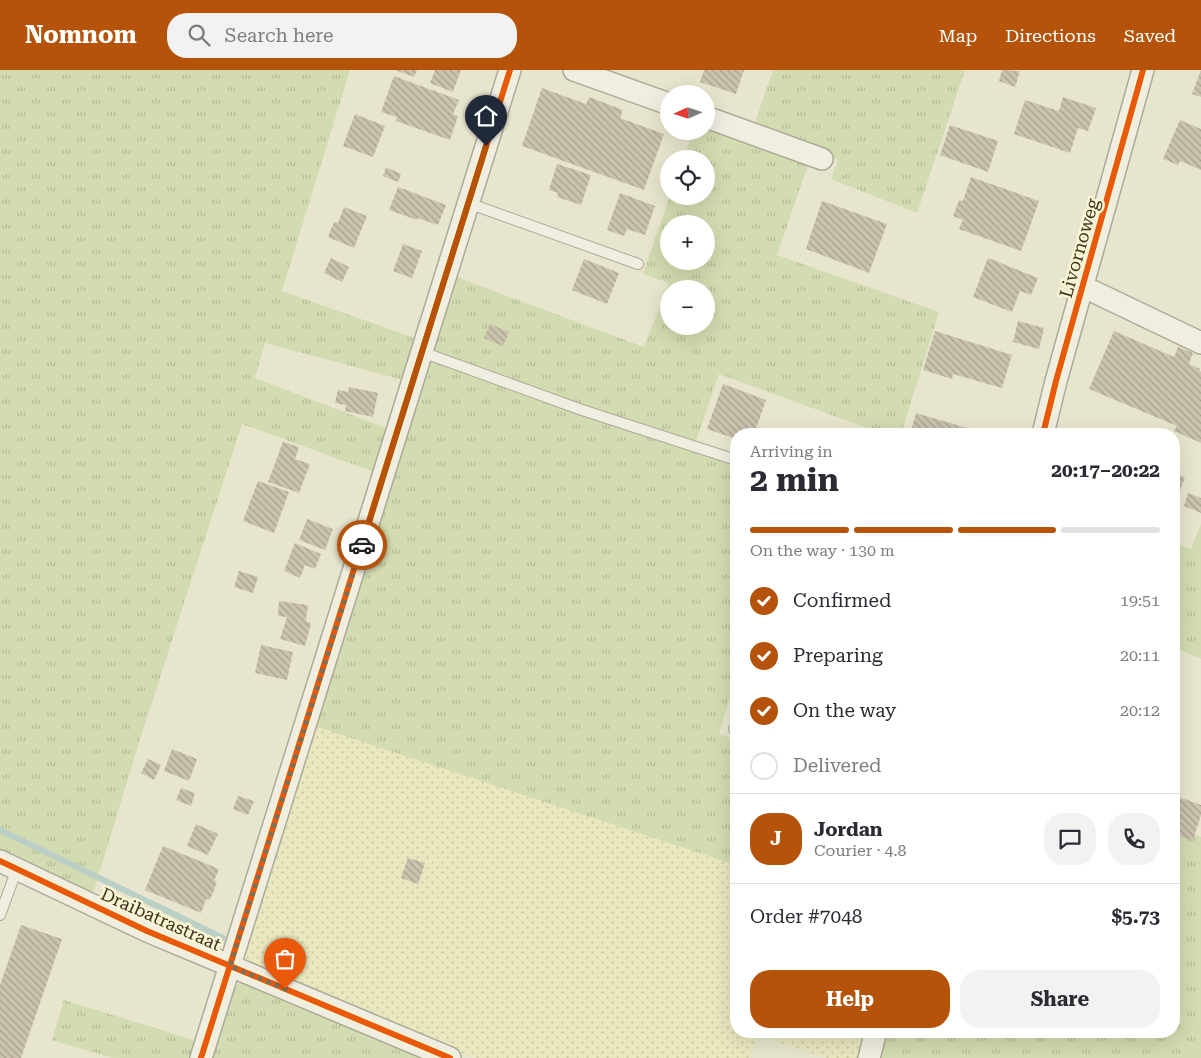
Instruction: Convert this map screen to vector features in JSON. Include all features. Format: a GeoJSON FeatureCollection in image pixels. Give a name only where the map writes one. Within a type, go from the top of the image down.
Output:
{"type":"FeatureCollection","features":[{"type":"Feature","properties":{"kind":"street"},"geometry":{"type":"LineString","coordinates":[[201,1058],[510,70]]}},
{"type":"Feature","properties":{"kind":"street"},"geometry":{"type":"LineString","coordinates":[[574,70],[660,101]]}},
{"type":"Feature","properties":{"kind":"street","name":"Livornoweg"},"geometry":{"type":"LineString","coordinates":[[1045,428],[1056,381],[1084,287],[1143,70]]}},
{"type":"Feature","properties":{"kind":"street"},"geometry":{"type":"LineString","coordinates":[[715,120],[822,158]]}},
{"type":"Feature","properties":{"kind":"street"},"geometry":{"type":"LineString","coordinates":[[1084,287],[1201,343]]}},
{"type":"Feature","properties":{"kind":"street","name":"Draibatrastraat"},"geometry":{"type":"LineString","coordinates":[[9,865],[146,931],[450,1058]]}},
{"type":"Feature","properties":{"kind":"street"},"geometry":{"type":"LineString","coordinates":[[869,1058],[874,1038]]}},
{"type":"Feature","properties":{"kind":"lane"},"geometry":{"type":"LineString","coordinates":[[468,203],[638,264]]}},
{"type":"Feature","properties":{"kind":"lane"},"geometry":{"type":"LineString","coordinates":[[422,352],[582,410],[730,458]]}},
{"type":"Feature","properties":{"kind":"lane"},"geometry":{"type":"LineString","coordinates":[[0,915],[9,865]]}},
{"type":"Feature","properties":{"kind":"shaded area"},"geometry":{"type":"Polygon","coordinates":[[[312,725],[730,863],[730,1038],[756,1038],[750,1058],[474,1058],[245,962],[242,952],[312,725]]]}},
{"type":"Feature","properties":{"kind":"shaded area"},"geometry":{"type":"Polygon","coordinates":[[[766,1038],[866,1038],[860,1058],[825,1058],[766,1038]]]}},
{"type":"Feature","properties":{"kind":"green space"},"geometry":{"type":"Polygon","coordinates":[[[0,70],[350,70],[282,291],[420,340],[407,381],[265,343],[255,378],[391,430],[377,473],[242,424],[141,736],[92,897],[0,851],[0,70]]]}},
{"type":"Feature","properties":{"kind":"green space"},"geometry":{"type":"Polygon","coordinates":[[[773,70],[965,70],[917,213],[831,179],[838,160],[753,128],[773,70]]]}},
{"type":"Feature","properties":{"kind":"green space"},"geometry":{"type":"Polygon","coordinates":[[[715,131],[808,165],[777,255],[939,312],[903,428],[868,428],[719,374],[695,444],[428,351],[451,275],[644,347],[660,306],[660,335],[715,335],[715,280],[660,280],[643,274],[660,225],[660,270],[715,270],[715,215],[663,215],[667,205],[715,205],[715,150],[686,150],[690,140],[715,140],[715,131]]]}},
{"type":"Feature","properties":{"kind":"green space"},"geometry":{"type":"Polygon","coordinates":[[[426,357],[578,414],[730,464],[730,697],[719,734],[730,738],[730,863],[312,725],[426,357]]]}},
{"type":"Feature","properties":{"kind":"green space"},"geometry":{"type":"Polygon","coordinates":[[[1201,524],[1201,659],[1180,650],[1180,544],[1191,549],[1201,524]]]}},
{"type":"Feature","properties":{"kind":"green space"},"geometry":{"type":"Polygon","coordinates":[[[1180,829],[1201,837],[1201,1058],[877,1058],[883,1038],[1180,1038],[1180,829]]]}},
{"type":"Feature","properties":{"kind":"green space"},"geometry":{"type":"Polygon","coordinates":[[[247,983],[425,1058],[208,1058],[227,998],[236,985],[247,983]]]}},
{"type":"Feature","properties":{"kind":"green space"},"geometry":{"type":"Polygon","coordinates":[[[64,1000],[200,1042],[195,1058],[113,1058],[52,1040],[64,1000]]]}},
{"type":"Feature","properties":{"kind":"building"},"geometry":{"type":"Polygon","coordinates":[[[395,70],[417,70],[414,77],[395,70]]]}},
{"type":"Feature","properties":{"kind":"building"},"geometry":{"type":"Polygon","coordinates":[[[435,70],[461,70],[453,92],[430,83],[435,70]]]}},
{"type":"Feature","properties":{"kind":"building"},"geometry":{"type":"Polygon","coordinates":[[[704,70],[744,70],[736,94],[715,87],[715,85],[700,82],[704,70]]]}},
{"type":"Feature","properties":{"kind":"building"},"geometry":{"type":"Polygon","coordinates":[[[1002,70],[1020,71],[1015,87],[999,81],[1002,70]]]}},
{"type":"Feature","properties":{"kind":"building"},"geometry":{"type":"Polygon","coordinates":[[[1201,70],[1201,97],[1192,94],[1201,70]]]}},
{"type":"Feature","properties":{"kind":"building"},"geometry":{"type":"Polygon","coordinates":[[[394,76],[459,100],[453,114],[458,116],[450,140],[396,121],[397,117],[381,112],[394,76]]]}},
{"type":"Feature","properties":{"kind":"building"},"geometry":{"type":"Polygon","coordinates":[[[542,88],[586,104],[589,97],[623,110],[620,118],[660,133],[660,140],[662,140],[644,190],[522,146],[542,88]]]}},
{"type":"Feature","properties":{"kind":"building"},"geometry":{"type":"Polygon","coordinates":[[[1063,97],[1096,108],[1088,131],[1078,128],[1070,153],[1014,134],[1025,100],[1059,111],[1063,97]]]}},
{"type":"Feature","properties":{"kind":"building"},"geometry":{"type":"Polygon","coordinates":[[[355,114],[385,126],[373,157],[343,146],[355,114]]]}},
{"type":"Feature","properties":{"kind":"building"},"geometry":{"type":"Polygon","coordinates":[[[1180,120],[1201,129],[1201,170],[1180,161],[1178,165],[1163,159],[1180,120]]]}},
{"type":"Feature","properties":{"kind":"building"},"geometry":{"type":"Polygon","coordinates":[[[950,125],[998,141],[988,172],[940,155],[950,125]]]}},
{"type":"Feature","properties":{"kind":"building"},"geometry":{"type":"Polygon","coordinates":[[[557,164],[591,175],[581,205],[557,197],[558,193],[549,190],[557,164]]]}},
{"type":"Feature","properties":{"kind":"building"},"geometry":{"type":"Polygon","coordinates":[[[386,167],[401,174],[398,182],[383,176],[386,167]]]}},
{"type":"Feature","properties":{"kind":"building"},"geometry":{"type":"Polygon","coordinates":[[[971,177],[1039,201],[1021,251],[959,229],[963,220],[953,216],[959,200],[963,201],[971,177]]]}},
{"type":"Feature","properties":{"kind":"building"},"geometry":{"type":"Polygon","coordinates":[[[398,187],[446,205],[438,225],[389,210],[398,187]]]}},
{"type":"Feature","properties":{"kind":"building"},"geometry":{"type":"Polygon","coordinates":[[[620,193],[655,206],[645,235],[627,229],[624,236],[607,230],[620,193]]]}},
{"type":"Feature","properties":{"kind":"building"},"geometry":{"type":"Polygon","coordinates":[[[822,201],[887,224],[869,273],[806,249],[822,201]]]}},
{"type":"Feature","properties":{"kind":"building"},"geometry":{"type":"Polygon","coordinates":[[[344,207],[367,216],[354,248],[328,237],[334,222],[338,223],[344,207]]]}},
{"type":"Feature","properties":{"kind":"building"},"geometry":{"type":"Polygon","coordinates":[[[403,244],[422,251],[412,278],[393,271],[403,244]]]}},
{"type":"Feature","properties":{"kind":"building"},"geometry":{"type":"Polygon","coordinates":[[[331,258],[349,267],[342,282],[324,273],[331,258]]]}},
{"type":"Feature","properties":{"kind":"building"},"geometry":{"type":"Polygon","coordinates":[[[988,258],[1038,278],[1031,295],[1020,291],[1012,312],[973,297],[988,258]]]}},
{"type":"Feature","properties":{"kind":"building"},"geometry":{"type":"Polygon","coordinates":[[[584,259],[619,273],[607,304],[572,290],[584,259]]]}},
{"type":"Feature","properties":{"kind":"building"},"geometry":{"type":"Polygon","coordinates":[[[1018,321],[1044,328],[1039,349],[1013,342],[1018,321]]]}},
{"type":"Feature","properties":{"kind":"building"},"geometry":{"type":"Polygon","coordinates":[[[490,324],[509,332],[503,346],[484,338],[490,324]]]}},
{"type":"Feature","properties":{"kind":"building"},"geometry":{"type":"Polygon","coordinates":[[[935,331],[1012,355],[1002,388],[953,374],[952,379],[923,370],[935,331]]]}},
{"type":"Feature","properties":{"kind":"building"},"geometry":{"type":"Polygon","coordinates":[[[1114,331],[1174,357],[1178,347],[1193,353],[1189,364],[1200,369],[1199,371],[1201,372],[1201,443],[1180,434],[1180,428],[1176,428],[1177,426],[1089,389],[1114,331]]]}},
{"type":"Feature","properties":{"kind":"building"},"geometry":{"type":"Polygon","coordinates":[[[723,384],[766,400],[756,428],[730,428],[730,437],[707,429],[723,384]]]}},
{"type":"Feature","properties":{"kind":"building"},"geometry":{"type":"Polygon","coordinates":[[[349,387],[378,393],[373,417],[345,411],[346,405],[335,403],[338,390],[348,392],[349,387]]]}},
{"type":"Feature","properties":{"kind":"building"},"geometry":{"type":"Polygon","coordinates":[[[916,413],[967,428],[912,428],[916,413]]]}},
{"type":"Feature","properties":{"kind":"building"},"geometry":{"type":"Polygon","coordinates":[[[283,442],[299,447],[295,459],[310,464],[299,493],[268,482],[283,442]]]}},
{"type":"Feature","properties":{"kind":"building"},"geometry":{"type":"Polygon","coordinates":[[[1180,475],[1185,477],[1180,491],[1180,475]]]}},
{"type":"Feature","properties":{"kind":"building"},"geometry":{"type":"Polygon","coordinates":[[[258,481],[289,492],[274,533],[243,521],[258,481]]]}},
{"type":"Feature","properties":{"kind":"building"},"geometry":{"type":"Polygon","coordinates":[[[1188,493],[1201,498],[1201,513],[1184,506],[1188,493]]]}},
{"type":"Feature","properties":{"kind":"building"},"geometry":{"type":"Polygon","coordinates":[[[307,519],[333,529],[325,550],[299,540],[307,519]]]}},
{"type":"Feature","properties":{"kind":"building"},"geometry":{"type":"Polygon","coordinates":[[[295,543],[321,554],[315,569],[305,565],[300,578],[284,571],[295,543]]]}},
{"type":"Feature","properties":{"kind":"building"},"geometry":{"type":"Polygon","coordinates":[[[239,571],[258,577],[253,593],[234,587],[239,571]]]}},
{"type":"Feature","properties":{"kind":"building"},"geometry":{"type":"Polygon","coordinates":[[[279,601],[308,605],[306,621],[311,623],[305,646],[280,639],[287,617],[278,616],[279,601]]]}},
{"type":"Feature","properties":{"kind":"building"},"geometry":{"type":"Polygon","coordinates":[[[261,645],[293,652],[287,680],[255,673],[261,645]]]}},
{"type":"Feature","properties":{"kind":"building"},"geometry":{"type":"Polygon","coordinates":[[[172,749],[197,759],[189,781],[164,771],[172,749]]]}},
{"type":"Feature","properties":{"kind":"building"},"geometry":{"type":"Polygon","coordinates":[[[148,759],[161,765],[154,780],[141,773],[148,759]]]}},
{"type":"Feature","properties":{"kind":"building"},"geometry":{"type":"Polygon","coordinates":[[[181,788],[195,793],[191,806],[176,800],[181,788]]]}},
{"type":"Feature","properties":{"kind":"building"},"geometry":{"type":"Polygon","coordinates":[[[238,796],[254,801],[248,815],[233,809],[238,796]]]}},
{"type":"Feature","properties":{"kind":"building"},"geometry":{"type":"Polygon","coordinates":[[[1180,797],[1201,805],[1201,815],[1193,840],[1180,837],[1180,797]]]}},
{"type":"Feature","properties":{"kind":"building"},"geometry":{"type":"Polygon","coordinates":[[[196,824],[218,834],[208,855],[187,846],[196,824]]]}},
{"type":"Feature","properties":{"kind":"building"},"geometry":{"type":"Polygon","coordinates":[[[163,846],[219,869],[214,881],[217,882],[210,900],[206,899],[201,913],[145,890],[163,846]]]}},
{"type":"Feature","properties":{"kind":"building"},"geometry":{"type":"Polygon","coordinates":[[[408,858],[425,863],[418,884],[401,878],[408,858]]]}},
{"type":"Feature","properties":{"kind":"building"},"geometry":{"type":"Polygon","coordinates":[[[21,925],[62,939],[21,1058],[0,1058],[0,985],[21,925]]]}},
{"type":"Feature","properties":{"kind":"waterway"},"geometry":{"type":"LineString","coordinates":[[0,830],[223,938]]}},
{"type":"Feature","properties":{"kind":"cycle path"},"geometry":{"type":"LineString","coordinates":[[201,1058],[510,70]]}},
{"type":"Feature","properties":{"kind":"cycle path"},"geometry":{"type":"LineString","coordinates":[[1044,428],[1143,70]]}},
{"type":"Feature","properties":{"kind":"cycle path"},"geometry":{"type":"LineString","coordinates":[[0,861],[147,931],[450,1058]]}},
{"type":"Feature","properties":{"kind":"way so far"},"geometry":{"type":"LineString","coordinates":[[285,989],[230,966],[362,545]]}},
{"type":"Feature","properties":{"kind":"route"},"geometry":{"type":"LineString","coordinates":[[362,545],[486,146]]}}]}
